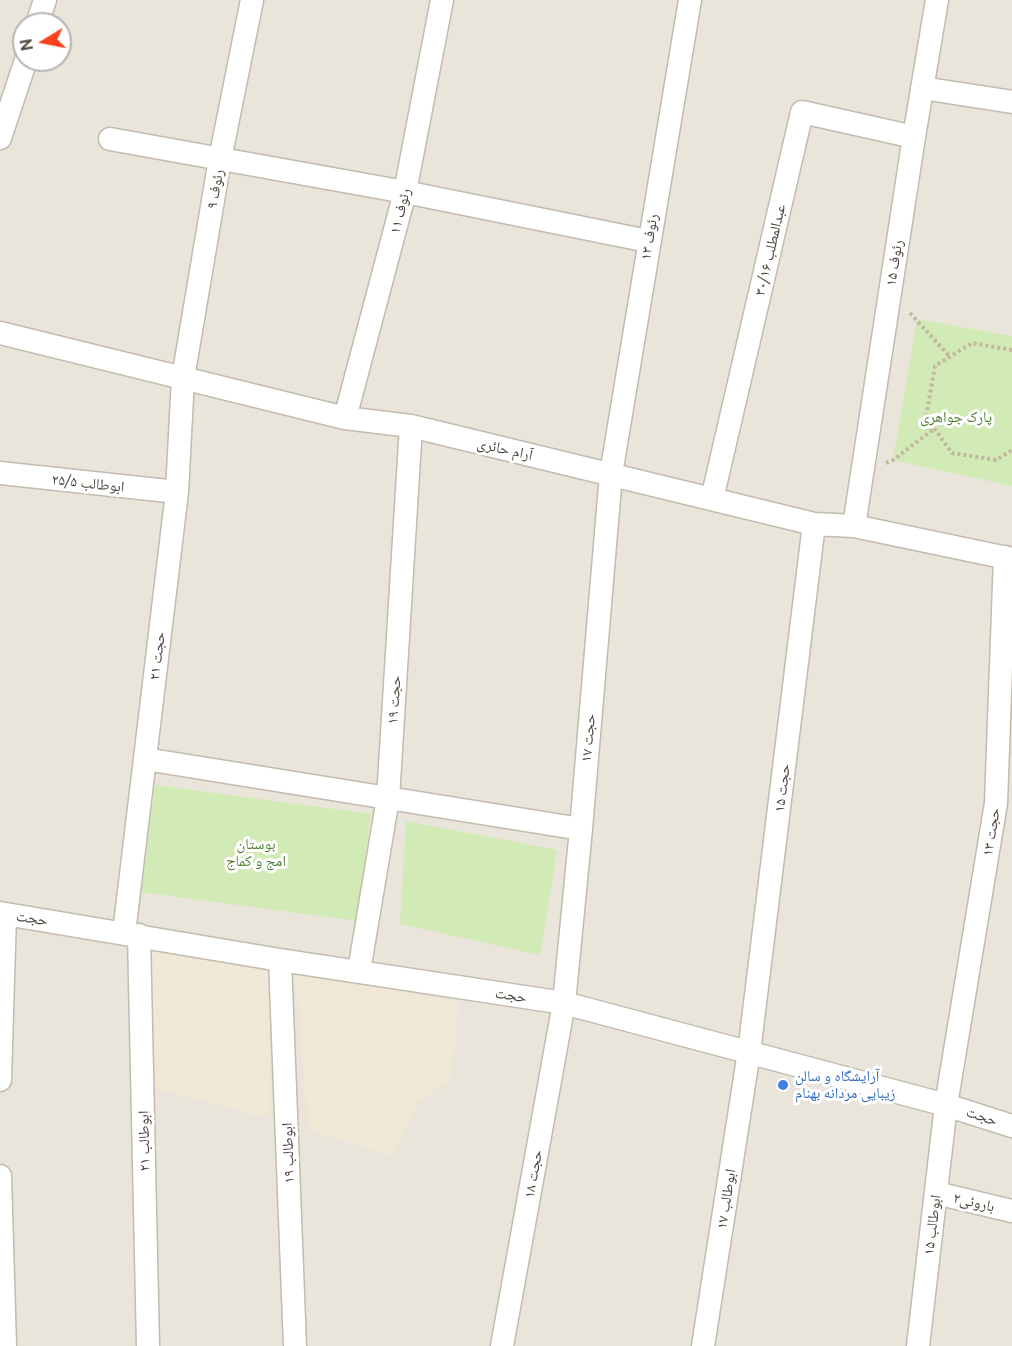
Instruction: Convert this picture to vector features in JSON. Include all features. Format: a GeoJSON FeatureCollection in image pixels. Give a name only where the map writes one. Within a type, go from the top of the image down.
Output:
{"type":"FeatureCollection","features":[{"type":"Feature","properties":{"kind":"street","name":"رئوف ۹"},"geometry":{"type":"LineString","coordinates":[[183,378],[220,159],[252,0]]}},
{"type":"Feature","properties":{"kind":"street","name":"رئوف ۱۱"},"geometry":{"type":"LineString","coordinates":[[345,418],[405,192],[442,0]]}},
{"type":"Feature","properties":{"kind":"street","name":"رئوف ۱۳"},"geometry":{"type":"LineString","coordinates":[[611,474],[648,240],[690,0]]}},
{"type":"Feature","properties":{"kind":"street","name":"رئوف ۱۵"},"geometry":{"type":"LineString","coordinates":[[854,526],[937,0]]}},
{"type":"Feature","properties":{"kind":"street"},"geometry":{"type":"LineString","coordinates":[[0,138],[22,72]]}},
{"type":"Feature","properties":{"kind":"street"},"geometry":{"type":"LineString","coordinates":[[922,88],[1012,102]]}},
{"type":"Feature","properties":{"kind":"street","name":"عبدالمطلب ۳۰/۱۶"},"geometry":{"type":"LineString","coordinates":[[711,499],[802,112],[914,136]]}},
{"type":"Feature","properties":{"kind":"street"},"geometry":{"type":"LineString","coordinates":[[110,139],[405,192],[648,240]]}},
{"type":"Feature","properties":{"kind":"street","name":"آرام حائری"},"geometry":{"type":"LineString","coordinates":[[0,333],[345,418],[411,426],[814,524],[854,526],[1009,558]]}},
{"type":"Feature","properties":{"kind":"street","name":"حجت ۲۱"},"geometry":{"type":"LineString","coordinates":[[132,934],[145,759],[177,492],[183,378]]}},
{"type":"Feature","properties":{"kind":"street","name":"حجت ۱۹"},"geometry":{"type":"LineString","coordinates":[[359,971],[388,798],[411,426]]}},
{"type":"Feature","properties":{"kind":"street","name":"ابوطالب ۲۵/۵"},"geometry":{"type":"LineString","coordinates":[[0,473],[177,492]]}},
{"type":"Feature","properties":{"kind":"street","name":"حجت ۱۷"},"geometry":{"type":"LineString","coordinates":[[564,1003],[611,474]]}},
{"type":"Feature","properties":{"kind":"street","name":"حجت ۱۵"},"geometry":{"type":"LineString","coordinates":[[749,1052],[814,524]]}},
{"type":"Feature","properties":{"kind":"street","name":"حجت ۱۳"},"geometry":{"type":"LineString","coordinates":[[946,1105],[1004,805],[1009,558]]}},
{"type":"Feature","properties":{"kind":"street"},"geometry":{"type":"LineString","coordinates":[[145,759],[581,829]]}},
{"type":"Feature","properties":{"kind":"street"},"geometry":{"type":"LineString","coordinates":[[0,1080],[2,913]]}},
{"type":"Feature","properties":{"kind":"street","name":"حجت"},"geometry":{"type":"LineString","coordinates":[[2,913],[280,960],[564,1003],[946,1105],[1012,1126]]}},
{"type":"Feature","properties":{"kind":"street","name":"ابوطالب ۲۱"},"geometry":{"type":"LineString","coordinates":[[132,934],[148,1346]]}},
{"type":"Feature","properties":{"kind":"street","name":"ابوطالب ۱۹"},"geometry":{"type":"LineString","coordinates":[[280,960],[295,1346]]}},
{"type":"Feature","properties":{"kind":"street","name":"حجت ۱۸"},"geometry":{"type":"LineString","coordinates":[[502,1346],[564,1003]]}},
{"type":"Feature","properties":{"kind":"street","name":"ابوطالب ۱۷"},"geometry":{"type":"LineString","coordinates":[[703,1346],[749,1052]]}},
{"type":"Feature","properties":{"kind":"street","name":"ابوطالب ۱۵"},"geometry":{"type":"LineString","coordinates":[[918,1346],[946,1105]]}},
{"type":"Feature","properties":{"kind":"street"},"geometry":{"type":"LineString","coordinates":[[0,1176],[5,1346]]}},
{"type":"Feature","properties":{"kind":"street","name":"باروئی۲"},"geometry":{"type":"LineString","coordinates":[[936,1193],[1012,1211]]}},
{"type":"Feature","properties":{"kind":"path"},"geometry":{"type":"LineString","coordinates":[[890,293],[917,319],[950,357]]}},
{"type":"Feature","properties":{"kind":"path"},"geometry":{"type":"LineString","coordinates":[[1012,350],[972,343],[935,366],[926,417],[952,453],[996,460],[1012,450]]}},
{"type":"Feature","properties":{"kind":"path"},"geometry":{"type":"LineString","coordinates":[[862,473],[893,460],[934,429]]}},
{"type":"Feature","properties":{"kind":"shaded area"},"geometry":{"type":"Polygon","coordinates":[[[0,0],[1012,0],[1012,1346],[0,1346],[0,0]]]}},
{"type":"Feature","properties":{"kind":"shaded area"},"geometry":{"type":"Polygon","coordinates":[[[151,946],[270,972],[270,1119],[154,1088],[151,946]]]}},
{"type":"Feature","properties":{"kind":"shaded area"},"geometry":{"type":"Polygon","coordinates":[[[295,973],[459,1002],[451,1078],[418,1103],[393,1156],[309,1131],[295,973]]]}},
{"type":"Feature","properties":{"kind":"green space","name":"پارک جواهری"},"geometry":{"type":"Polygon","coordinates":[[[917,319],[1012,336],[1012,486],[893,460],[917,319]]]}},
{"type":"Feature","properties":{"kind":"green space","name":"بوستان امج و کماج"},"geometry":{"type":"Polygon","coordinates":[[[155,785],[371,814],[357,921],[141,892],[155,785]]]}},
{"type":"Feature","properties":{"kind":"green space"},"geometry":{"type":"Polygon","coordinates":[[[406,821],[557,850],[540,955],[400,924],[406,821]]]}},
{"type":"Feature","properties":{"kind":"place","name":"آرایشگاه و سالن زیبایی مردانه بهنام"},"geometry":{"type":"Point","coordinates":[783,1085]}}]}
